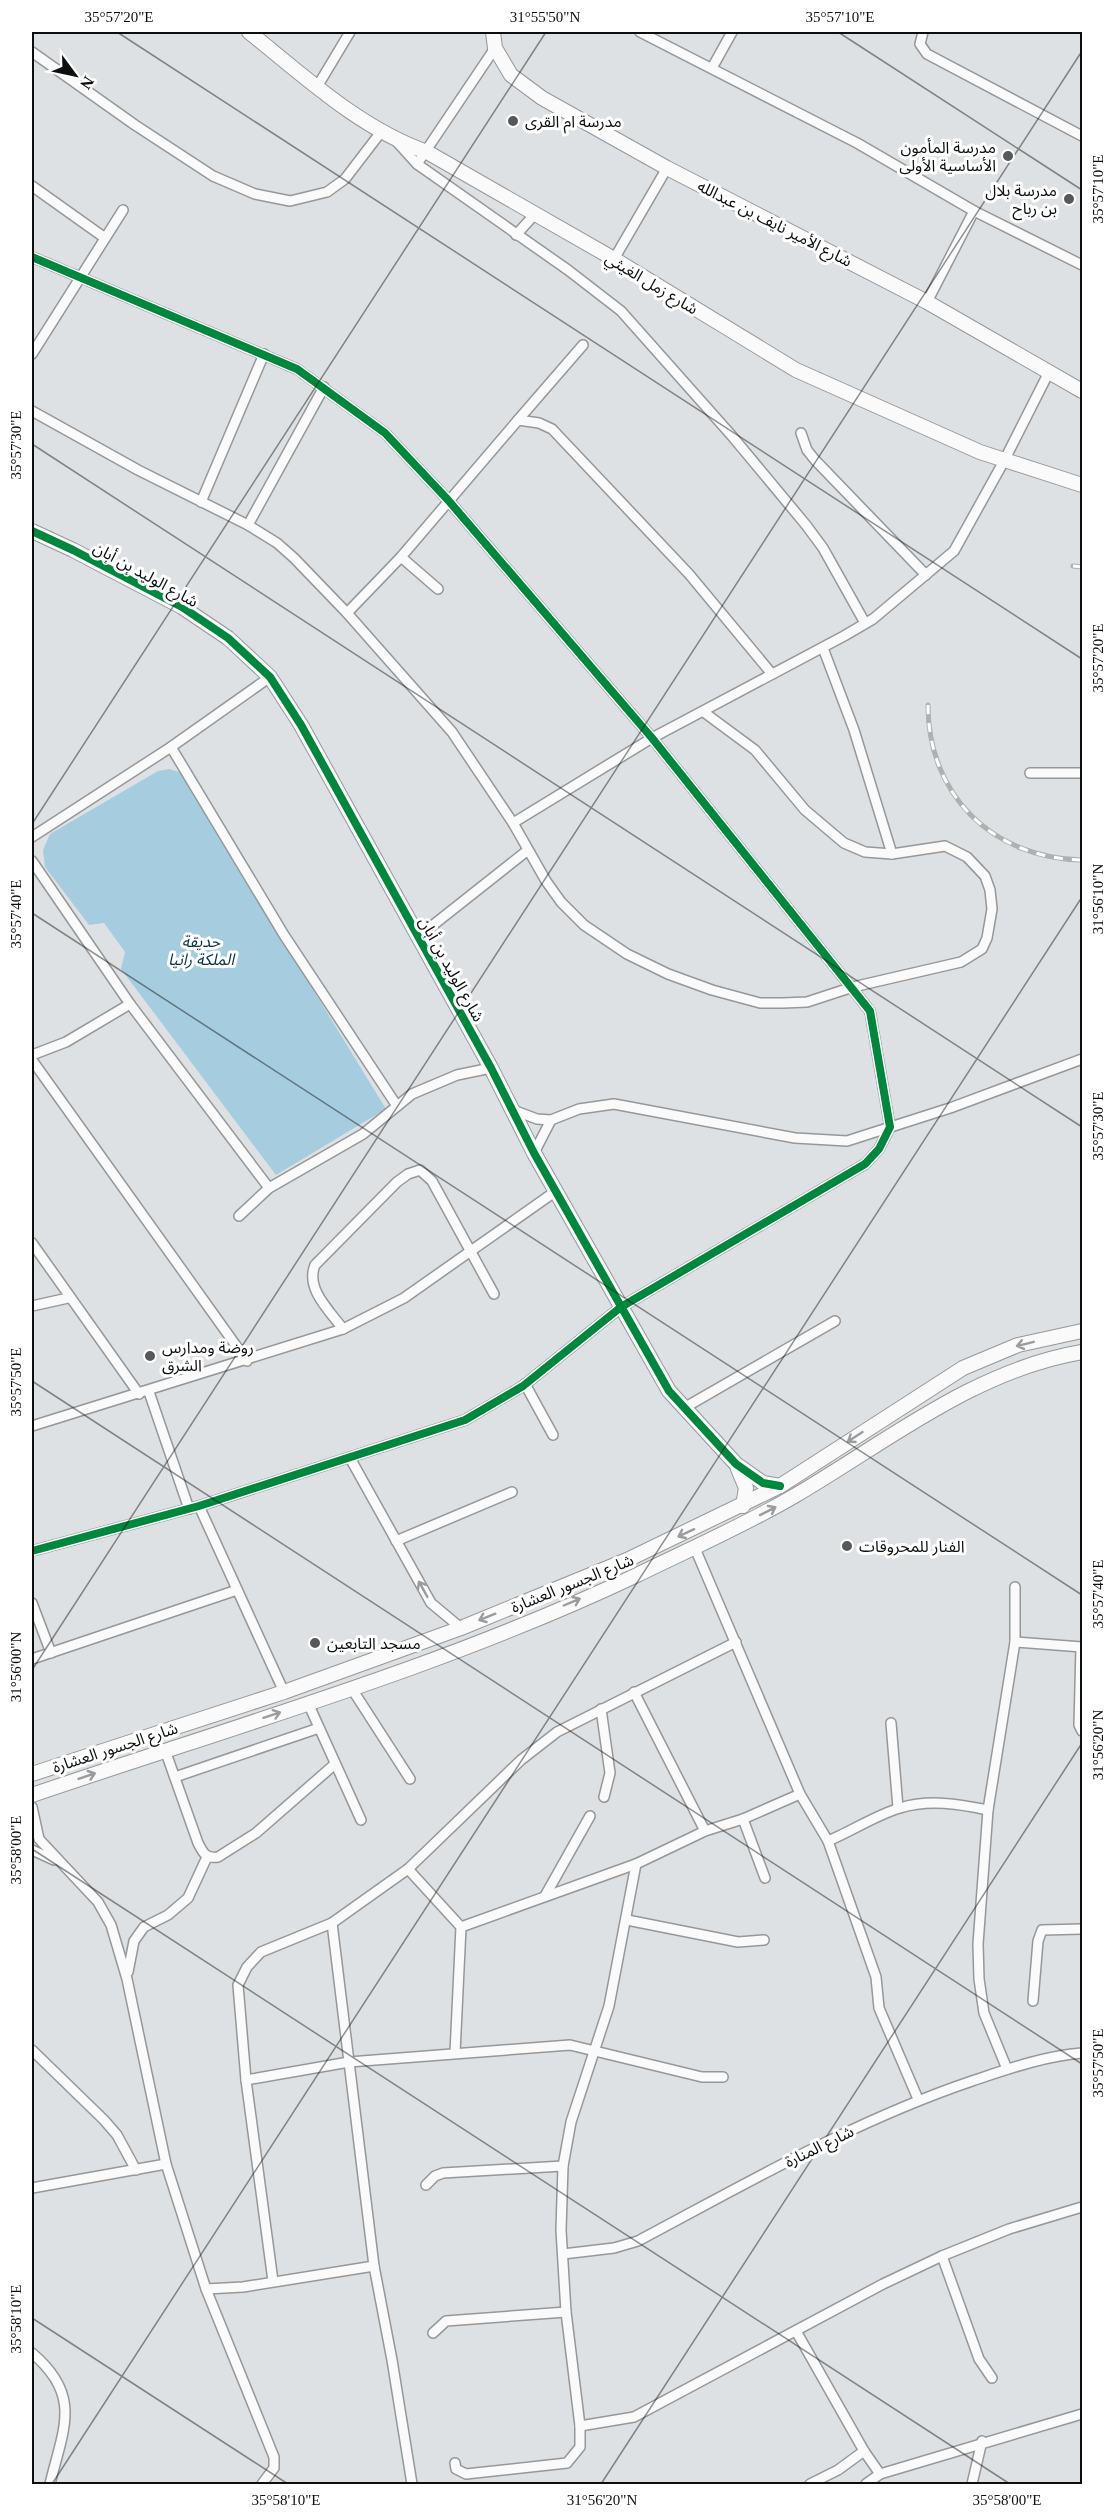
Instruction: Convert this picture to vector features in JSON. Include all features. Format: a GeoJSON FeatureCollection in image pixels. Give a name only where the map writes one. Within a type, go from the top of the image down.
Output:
{"type":"FeatureCollection","features":[{"type":"Feature","properties":{"kind":"street","name":"شارع زمل الغيثي"},"geometry":{"type":"LineString","coordinates":[[249,32],[317,87],[397,142],[426,152],[614,259],[796,370],[1004,461],[1083,485]]}},
{"type":"Feature","properties":{"kind":"street"},"geometry":{"type":"LineString","coordinates":[[317,87],[350,32]]}},
{"type":"Feature","properties":{"kind":"street","name":"شارع الأمير نايف بن عبدالله"},"geometry":{"type":"LineString","coordinates":[[493,32],[495,48],[501,62],[519,83],[542,98],[668,168],[927,302],[1083,391]]}},
{"type":"Feature","properties":{"kind":"street"},"geometry":{"type":"LineString","coordinates":[[640,32],[857,143],[974,211],[1083,265]]}},
{"type":"Feature","properties":{"kind":"street"},"geometry":{"type":"LineString","coordinates":[[712,68],[732,32]]}},
{"type":"Feature","properties":{"kind":"street"},"geometry":{"type":"LineString","coordinates":[[923,32],[920,44],[927,54],[1083,136]]}},
{"type":"Feature","properties":{"kind":"street"},"geometry":{"type":"LineString","coordinates":[[417,164],[495,48]]}},
{"type":"Feature","properties":{"kind":"street"},"geometry":{"type":"LineString","coordinates":[[32,52],[125,119],[213,176],[255,194],[290,201],[327,192],[345,179],[381,132]]}},
{"type":"Feature","properties":{"kind":"street"},"geometry":{"type":"LineString","coordinates":[[397,142],[417,164],[621,310],[806,525],[823,548],[865,623]]}},
{"type":"Feature","properties":{"kind":"street"},"geometry":{"type":"LineString","coordinates":[[614,259],[668,168]]}},
{"type":"Feature","properties":{"kind":"street"},"geometry":{"type":"LineString","coordinates":[[32,186],[105,238]]}},
{"type":"Feature","properties":{"kind":"street"},"geometry":{"type":"LineString","coordinates":[[32,354],[123,210]]}},
{"type":"Feature","properties":{"kind":"street"},"geometry":{"type":"LineString","coordinates":[[927,302],[974,211]]}},
{"type":"Feature","properties":{"kind":"street"},"geometry":{"type":"LineString","coordinates":[[516,235],[535,214]]}},
{"type":"Feature","properties":{"kind":"street"},"geometry":{"type":"LineString","coordinates":[[32,257],[79,279],[297,369],[385,434],[448,500],[652,738],[853,987],[870,1011],[875,1029],[890,1127],[879,1149],[865,1164],[621,1307],[525,1384],[465,1419],[200,1506],[32,1551]]}},
{"type":"Feature","properties":{"kind":"street"},"geometry":{"type":"LineString","coordinates":[[347,612],[401,557],[583,345]]}},
{"type":"Feature","properties":{"kind":"street"},"geometry":{"type":"LineString","coordinates":[[201,502],[264,354]]}},
{"type":"Feature","properties":{"kind":"street"},"geometry":{"type":"LineString","coordinates":[[513,823],[652,738],[705,713],[772,674],[824,648],[865,623],[926,575],[954,551],[1004,461],[1049,372]]}},
{"type":"Feature","properties":{"kind":"street"},"geometry":{"type":"LineString","coordinates":[[248,525],[324,387]]}},
{"type":"Feature","properties":{"kind":"street"},"geometry":{"type":"LineString","coordinates":[[32,411],[248,525],[277,543],[294,558],[347,612],[432,707],[513,823],[561,902],[584,925],[627,954],[668,974],[760,1003],[807,1002],[853,987],[961,962],[982,949],[987,938],[992,909],[990,890],[986,876],[967,857],[945,846],[892,854],[865,852],[844,843],[805,810],[755,750],[705,713]]}},
{"type":"Feature","properties":{"kind":"street"},"geometry":{"type":"LineString","coordinates":[[518,420],[539,423],[552,429],[696,582],[772,674]]}},
{"type":"Feature","properties":{"kind":"street"},"geometry":{"type":"LineString","coordinates":[[801,434],[807,450],[815,460],[926,575]]}},
{"type":"Feature","properties":{"kind":"street","name":"شارع الوليد بن أبان"},"geometry":{"type":"LineString","coordinates":[[32,531],[74,550],[182,607],[238,646],[270,677],[301,725],[491,1068],[555,1191],[669,1390],[736,1464],[763,1484],[780,1486]]}},
{"type":"Feature","properties":{"kind":"street"},"geometry":{"type":"LineString","coordinates":[[401,557],[438,589]]}},
{"type":"Feature","properties":{"kind":"street"},"geometry":{"type":"LineString","coordinates":[[824,648],[854,730],[892,854]]}},
{"type":"Feature","properties":{"kind":"street"},"geometry":{"type":"LineString","coordinates":[[32,837],[171,747],[270,677]]}},
{"type":"Feature","properties":{"kind":"street"},"geometry":{"type":"LineString","coordinates":[[171,747],[284,935],[397,1106]]}},
{"type":"Feature","properties":{"kind":"street"},"geometry":{"type":"LineString","coordinates":[[1030,773],[1083,773]]}},
{"type":"Feature","properties":{"kind":"street"},"geometry":{"type":"LineString","coordinates":[[418,937],[528,850]]}},
{"type":"Feature","properties":{"kind":"street"},"geometry":{"type":"LineString","coordinates":[[32,861],[130,1004],[269,1188]]}},
{"type":"Feature","properties":{"kind":"street"},"geometry":{"type":"LineString","coordinates":[[130,1004],[66,1042],[32,1058],[247,1361]]}},
{"type":"Feature","properties":{"kind":"street"},"geometry":{"type":"LineString","coordinates":[[513,1110],[537,1119],[551,1120],[579,1109],[614,1104],[795,1138],[834,1142],[866,1136],[950,1108],[1083,1059]]}},
{"type":"Feature","properties":{"kind":"street"},"geometry":{"type":"LineString","coordinates":[[239,1216],[269,1188],[363,1134],[412,1094],[436,1083],[491,1068]]}},
{"type":"Feature","properties":{"kind":"street"},"geometry":{"type":"LineString","coordinates":[[534,1153],[551,1120]]}},
{"type":"Feature","properties":{"kind":"street"},"geometry":{"type":"LineString","coordinates":[[343,1329],[313,1285],[311,1274],[315,1265],[408,1174],[420,1170],[427,1174],[494,1294]]}},
{"type":"Feature","properties":{"kind":"street"},"geometry":{"type":"LineString","coordinates":[[32,1426],[149,1392],[343,1329],[396,1303],[555,1191]]}},
{"type":"Feature","properties":{"kind":"street"},"geometry":{"type":"LineString","coordinates":[[32,1244],[68,1298],[139,1394]]}},
{"type":"Feature","properties":{"kind":"street"},"geometry":{"type":"LineString","coordinates":[[32,1306],[68,1298]]}},
{"type":"Feature","properties":{"kind":"street"},"geometry":{"type":"LineString","coordinates":[[684,1408],[835,1320]]}},
{"type":"Feature","properties":{"kind":"street","name":"شارع الجسور العشارة"},"geometry":{"type":"LineString","coordinates":[[32,1774],[284,1692],[461,1628],[627,1560],[743,1506],[780,1486],[963,1368],[1018,1345],[1083,1331]]}},
{"type":"Feature","properties":{"kind":"street","name":"شارع الجسور العشارة"},"geometry":{"type":"LineString","coordinates":[[32,1795],[352,1689],[471,1645],[634,1576],[780,1504],[945,1404],[992,1379],[1041,1362],[1083,1352]]}},
{"type":"Feature","properties":{"kind":"street"},"geometry":{"type":"LineString","coordinates":[[525,1384],[553,1435]]}},
{"type":"Feature","properties":{"kind":"street"},"geometry":{"type":"LineString","coordinates":[[149,1392],[189,1509]]}},
{"type":"Feature","properties":{"kind":"street"},"geometry":{"type":"LineString","coordinates":[[350,1458],[434,1608],[461,1628]]}},
{"type":"Feature","properties":{"kind":"street","name":"شارع الوليد بن أبان"},"geometry":{"type":"LineString","coordinates":[[736,1464],[746,1488],[743,1506]]}},
{"type":"Feature","properties":{"kind":"street"},"geometry":{"type":"LineString","coordinates":[[396,1541],[512,1492]]}},
{"type":"Feature","properties":{"kind":"street"},"geometry":{"type":"LineString","coordinates":[[200,1506],[284,1692]]}},
{"type":"Feature","properties":{"kind":"street"},"geometry":{"type":"LineString","coordinates":[[694,1546],[800,1794],[828,1841],[876,1977],[879,2008],[918,2099]]}},
{"type":"Feature","properties":{"kind":"street"},"geometry":{"type":"LineString","coordinates":[[627,1560],[634,1576]]}},
{"type":"Feature","properties":{"kind":"street"},"geometry":{"type":"LineString","coordinates":[[1007,2069],[987,2023],[979,1979],[980,1889],[988,1810],[1015,1642],[1015,1587]]}},
{"type":"Feature","properties":{"kind":"street"},"geometry":{"type":"LineString","coordinates":[[32,1659],[237,1590]]}},
{"type":"Feature","properties":{"kind":"street"},"geometry":{"type":"LineString","coordinates":[[32,1603],[51,1653]]}},
{"type":"Feature","properties":{"kind":"street"},"geometry":{"type":"LineString","coordinates":[[273,2281],[246,2080],[238,1985],[248,1967],[261,1952],[332,1923],[408,1869],[521,1760],[557,1732],[736,1642]]}},
{"type":"Feature","properties":{"kind":"street"},"geometry":{"type":"LineString","coordinates":[[1015,1642],[1082,1647],[1079,1725],[1083,1731]]}},
{"type":"Feature","properties":{"kind":"street"},"geometry":{"type":"LineString","coordinates":[[352,1689],[410,1779]]}},
{"type":"Feature","properties":{"kind":"street"},"geometry":{"type":"LineString","coordinates":[[634,1692],[705,1831]]}},
{"type":"Feature","properties":{"kind":"street"},"geometry":{"type":"LineString","coordinates":[[308,1703],[361,1820]]}},
{"type":"Feature","properties":{"kind":"street"},"geometry":{"type":"LineString","coordinates":[[601,1709],[610,1773],[604,1797]]}},
{"type":"Feature","properties":{"kind":"street"},"geometry":{"type":"LineString","coordinates":[[891,1723],[898,1808]]}},
{"type":"Feature","properties":{"kind":"street"},"geometry":{"type":"LineString","coordinates":[[175,1778],[319,1728]]}},
{"type":"Feature","properties":{"kind":"street"},"geometry":{"type":"LineString","coordinates":[[165,1750],[198,1843],[207,1857]]}},
{"type":"Feature","properties":{"kind":"street"},"geometry":{"type":"LineString","coordinates":[[207,1857],[218,1857],[256,1833],[335,1764]]}},
{"type":"Feature","properties":{"kind":"street"},"geometry":{"type":"LineString","coordinates":[[461,1927],[636,1864],[705,1831],[743,1820],[800,1794]]}},
{"type":"Feature","properties":{"kind":"street"},"geometry":{"type":"LineString","coordinates":[[828,1841],[898,1808],[939,1803],[988,1810]]}},
{"type":"Feature","properties":{"kind":"street"},"geometry":{"type":"LineString","coordinates":[[32,1807],[39,1839],[98,1902],[111,1925],[127,1978],[166,2164],[206,2289],[274,2457],[274,2468],[262,2484]]}},
{"type":"Feature","properties":{"kind":"street"},"geometry":{"type":"LineString","coordinates":[[545,1896],[579,1840],[590,1816]]}},
{"type":"Feature","properties":{"kind":"street"},"geometry":{"type":"LineString","coordinates":[[743,1820],[765,1878]]}},
{"type":"Feature","properties":{"kind":"street"},"geometry":{"type":"LineString","coordinates":[[32,1850],[59,1862]]}},
{"type":"Feature","properties":{"kind":"street"},"geometry":{"type":"LineString","coordinates":[[127,1978],[134,1941],[144,1927],[168,1915],[188,1898],[207,1857]]}},
{"type":"Feature","properties":{"kind":"street"},"geometry":{"type":"LineString","coordinates":[[455,2463],[456,2469],[466,2474],[567,2463],[580,2447],[580,2426],[566,2312],[561,2198],[563,2166],[571,2122],[609,2006],[636,1864]]}},
{"type":"Feature","properties":{"kind":"street"},"geometry":{"type":"LineString","coordinates":[[408,1869],[461,1927],[455,2053]]}},
{"type":"Feature","properties":{"kind":"street"},"geometry":{"type":"LineString","coordinates":[[627,1920],[738,1942],[764,1940]]}},
{"type":"Feature","properties":{"kind":"street"},"geometry":{"type":"LineString","coordinates":[[332,1923],[374,2266],[412,2484]]}},
{"type":"Feature","properties":{"kind":"street"},"geometry":{"type":"LineString","coordinates":[[1033,2001],[1038,1941],[1042,1930],[1083,1929]]}},
{"type":"Feature","properties":{"kind":"street"},"geometry":{"type":"LineString","coordinates":[[246,2080],[349,2062],[570,2045],[596,2049],[702,2077],[723,2077]]}},
{"type":"Feature","properties":{"kind":"street"},"geometry":{"type":"LineString","coordinates":[[32,2050],[117,2135],[136,2170]]}},
{"type":"Feature","properties":{"kind":"street","name":"شارع المنارة"},"geometry":{"type":"LineString","coordinates":[[563,2254],[614,2248],[638,2241],[805,2151],[918,2099],[1025,2063],[1083,2053]]}},
{"type":"Feature","properties":{"kind":"street"},"geometry":{"type":"LineString","coordinates":[[32,2188],[166,2164]]}},
{"type":"Feature","properties":{"kind":"street"},"geometry":{"type":"LineString","coordinates":[[426,2185],[435,2176],[443,2173],[563,2166]]}},
{"type":"Feature","properties":{"kind":"street"},"geometry":{"type":"LineString","coordinates":[[580,2426],[634,2417],[942,2256],[1009,2229],[1083,2207]]}},
{"type":"Feature","properties":{"kind":"street"},"geometry":{"type":"LineString","coordinates":[[942,2256],[979,2358],[992,2378]]}},
{"type":"Feature","properties":{"kind":"street"},"geometry":{"type":"LineString","coordinates":[[206,2289],[236,2288],[374,2266]]}},
{"type":"Feature","properties":{"kind":"street"},"geometry":{"type":"LineString","coordinates":[[434,2333],[442,2323],[450,2321],[566,2312]]}},
{"type":"Feature","properties":{"kind":"street"},"geometry":{"type":"LineString","coordinates":[[796,2331],[864,2451],[880,2474]]}},
{"type":"Feature","properties":{"kind":"street"},"geometry":{"type":"LineString","coordinates":[[32,2353],[55,2376],[65,2402],[65,2427],[50,2484]]}},
{"type":"Feature","properties":{"kind":"street"},"geometry":{"type":"LineString","coordinates":[[866,2484],[880,2474],[982,2441],[1083,2414]]}},
{"type":"Feature","properties":{"kind":"street"},"geometry":{"type":"LineString","coordinates":[[972,2484],[982,2441]]}},
{"type":"Feature","properties":{"kind":"street"},"geometry":{"type":"LineString","coordinates":[[810,2484],[838,2470],[864,2451]]}},
{"type":"Feature","properties":{"kind":"green space","name":"حديقة الملكة رانيا"},"geometry":{"type":"Polygon","coordinates":[[[169,769],[180,772],[386,1109],[276,1175],[121,969],[125,952],[104,923],[89,925],[45,867],[43,850],[50,834],[158,771],[169,769]]]}},
{"type":"Feature","properties":{"kind":"railway"},"geometry":{"type":"LineString","coordinates":[[1073,566],[1082,567]]}},
{"type":"Feature","properties":{"kind":"railway"},"geometry":{"type":"LineString","coordinates":[[928,705],[931,737],[939,767],[953,793],[971,816],[994,834],[1020,848],[1050,856],[1082,860]]}},
{"type":"Feature","properties":{"kind":"cycle path"},"geometry":{"type":"LineString","coordinates":[[32,257],[297,369],[385,433],[448,500],[652,738],[870,1011],[890,1127],[879,1149],[865,1164],[621,1307],[523,1386],[465,1420],[199,1506],[32,1551]]}},
{"type":"Feature","properties":{"kind":"cycle path"},"geometry":{"type":"LineString","coordinates":[[32,531],[182,607],[228,638],[270,677],[301,725],[491,1068],[534,1153],[669,1391],[736,1464],[763,1483],[780,1486]]}},
{"type":"Feature","properties":{"kind":"place","name":"مدرسة ام القرى"},"geometry":{"type":"Point","coordinates":[513,121]}},
{"type":"Feature","properties":{"kind":"place","name":"مدرسة المأمون الأساسية الأولى"},"geometry":{"type":"Point","coordinates":[1008,156]}},
{"type":"Feature","properties":{"kind":"place","name":"مدرسة بلال بن رباح"},"geometry":{"type":"Point","coordinates":[1069,199]}},
{"type":"Feature","properties":{"kind":"place","name":"روضة ومدارس الشرق"},"geometry":{"type":"Point","coordinates":[150,1356]}},
{"type":"Feature","properties":{"kind":"place","name":"الفنار للمحروقات"},"geometry":{"type":"Point","coordinates":[847,1546]}},
{"type":"Feature","properties":{"kind":"place","name":"مسجد التابعين"},"geometry":{"type":"Point","coordinates":[315,1643]}}]}
